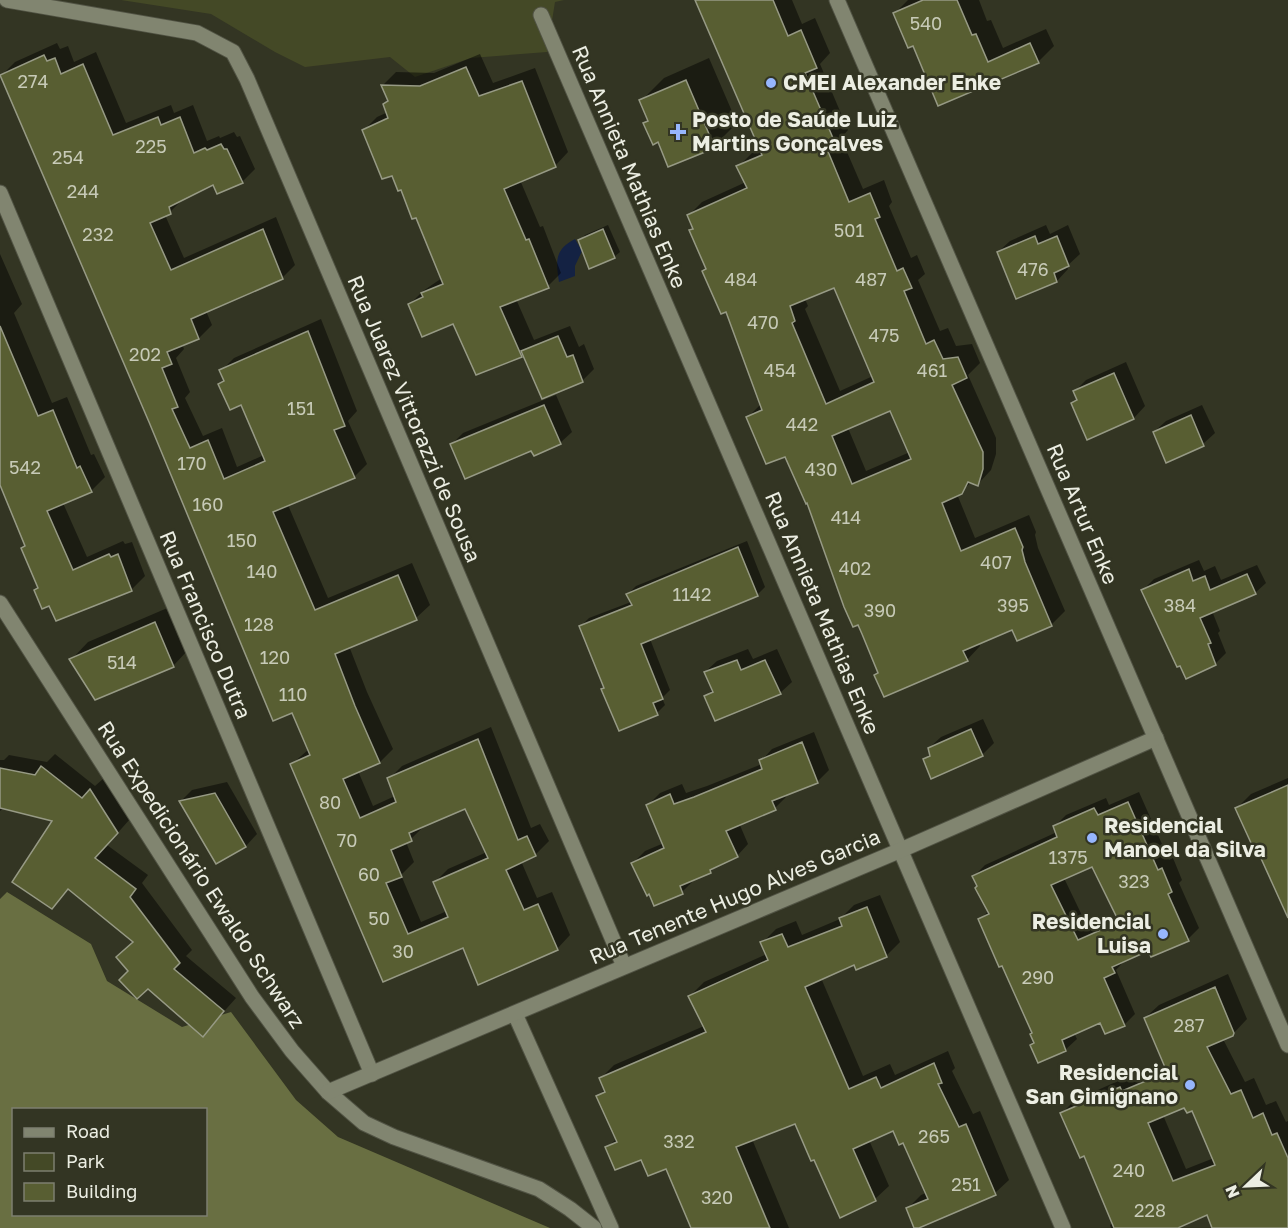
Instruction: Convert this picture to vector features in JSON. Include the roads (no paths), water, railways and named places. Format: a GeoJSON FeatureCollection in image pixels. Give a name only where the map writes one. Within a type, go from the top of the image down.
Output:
{"type":"FeatureCollection","features":[{"type":"Feature","properties":{"kind":"street","name":"Rua Juarez Vittorazzi de Sousa"},"geometry":{"type":"LineString","coordinates":[[8,0],[197,33],[233,52],[247,79],[624,966]]}},
{"type":"Feature","properties":{"kind":"street","name":"Rua Artur Enke"},"geometry":{"type":"LineString","coordinates":[[837,0],[1288,1045]]}},
{"type":"Feature","properties":{"kind":"street","name":"Rua Annieta Mathias Enke"},"geometry":{"type":"LineString","coordinates":[[541,15],[1063,1228]]}},
{"type":"Feature","properties":{"kind":"street","name":"Rua Francisco Dutra"},"geometry":{"type":"LineString","coordinates":[[0,193],[372,1074]]}},
{"type":"Feature","properties":{"kind":"street","name":"Rua Expedicionário Ewaldo Schwarz"},"geometry":{"type":"LineString","coordinates":[[0,603],[252,997],[292,1052],[328,1092],[364,1123],[394,1137],[538,1189],[570,1209],[594,1228]]}},
{"type":"Feature","properties":{"kind":"street","name":"Rua Tenente Hugo Alves Garcia"},"geometry":{"type":"LineString","coordinates":[[328,1092],[901,850],[1156,738]]}},
{"type":"Feature","properties":{"kind":"street"},"geometry":{"type":"LineString","coordinates":[[515,1014],[611,1228]]}},
{"type":"Feature","properties":{"kind":"water"},"geometry":{"type":"Polygon","coordinates":[[[575,239],[582,251],[575,266],[575,276],[559,282],[558,257],[563,247],[575,239]]]}},
{"type":"Feature","properties":{"kind":"place","name":"CMEI Alexander Enke"},"geometry":{"type":"Point","coordinates":[771,83]}},
{"type":"Feature","properties":{"kind":"place","name":"Posto de Saúde Luiz Martins Gonçalves"},"geometry":{"type":"Point","coordinates":[678,132]}},
{"type":"Feature","properties":{"kind":"place","name":"Residencial Manoel da Silva"},"geometry":{"type":"Point","coordinates":[1092,838]}},
{"type":"Feature","properties":{"kind":"place","name":"Residencial Luisa"},"geometry":{"type":"Point","coordinates":[1163,934]}},
{"type":"Feature","properties":{"kind":"place","name":"Residencial San Gimignano"},"geometry":{"type":"Point","coordinates":[1190,1085]}}]}
